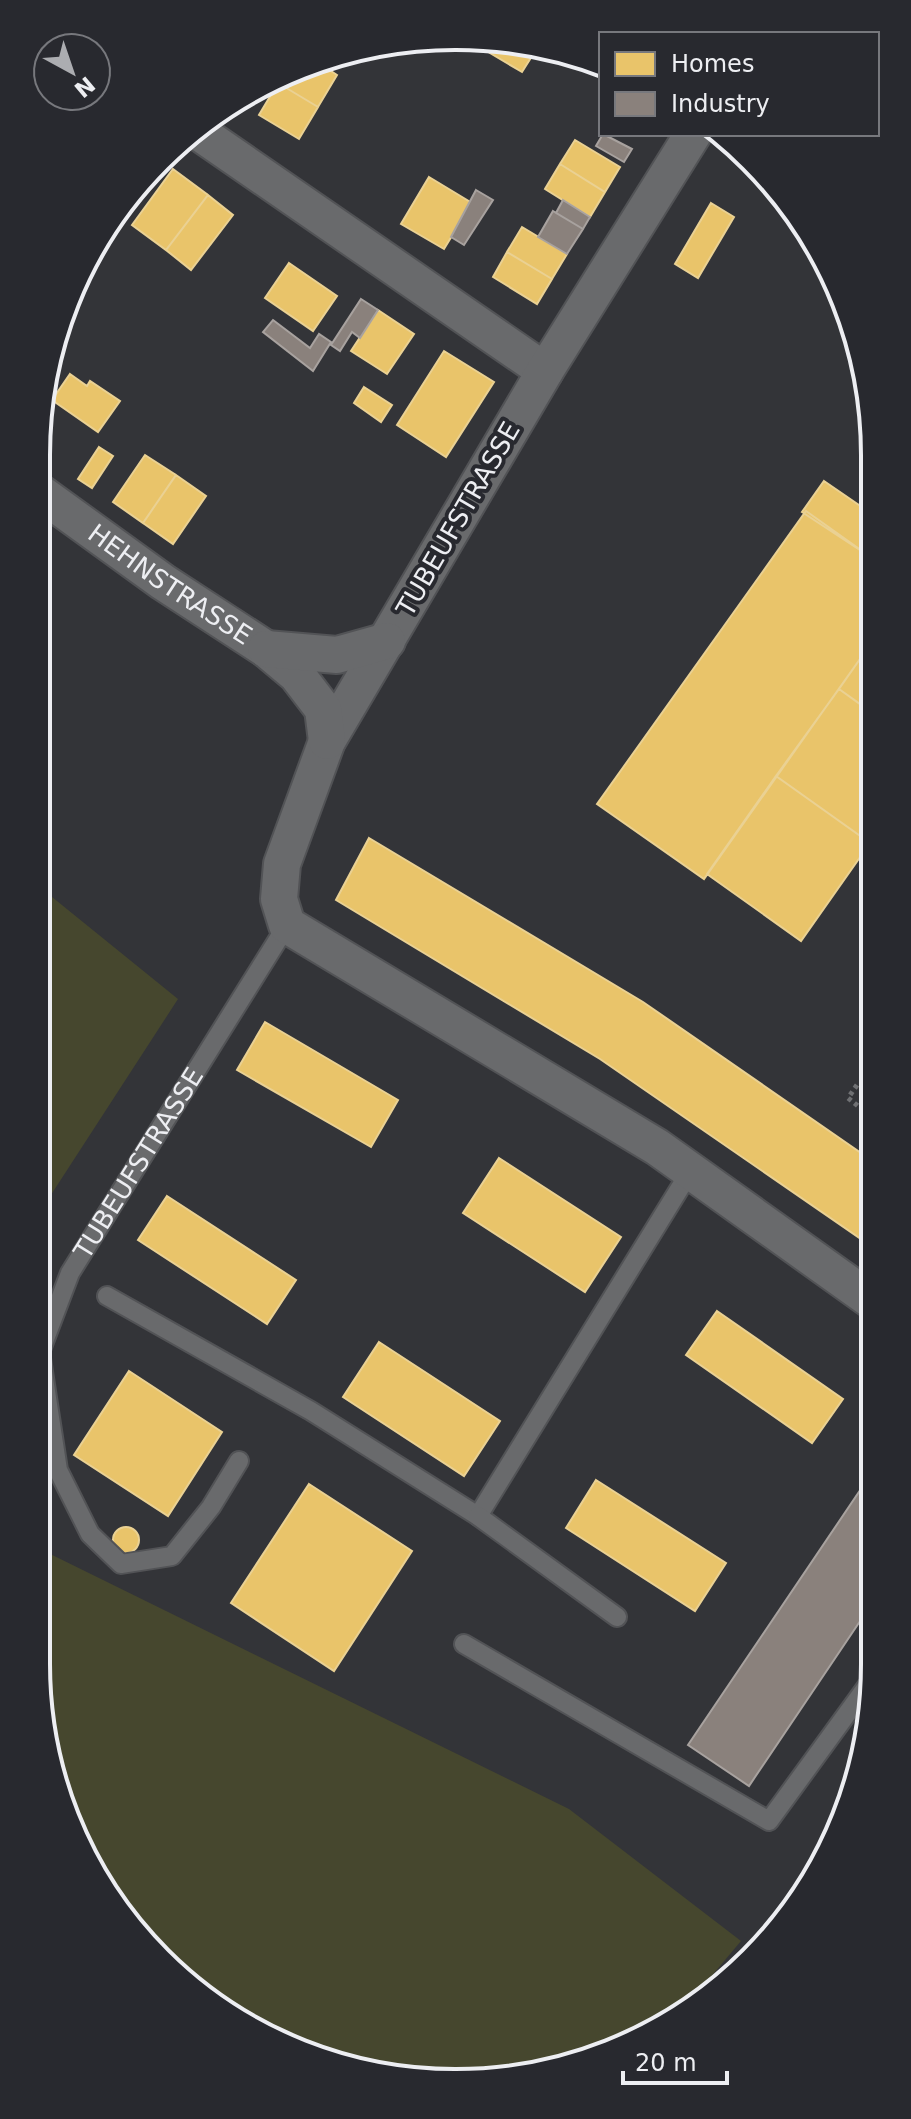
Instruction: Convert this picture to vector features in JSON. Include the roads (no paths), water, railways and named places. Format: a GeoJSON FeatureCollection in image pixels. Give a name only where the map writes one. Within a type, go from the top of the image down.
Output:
{"type":"FeatureCollection","features":[{"type":"Feature","properties":{"kind":"street","name":"TUBEUFSTRASSE"},"geometry":{"type":"LineString","coordinates":[[287,925],[279,899],[282,864],[327,741],[545,371],[692,136]]}},
{"type":"Feature","properties":{"kind":"street"},"geometry":{"type":"LineString","coordinates":[[206,137],[545,371]]}},
{"type":"Feature","properties":{"kind":"street","name":"HEHNSTRASSE"},"geometry":{"type":"LineString","coordinates":[[50,500],[163,582],[266,649],[297,675],[323,709],[327,741]]}},
{"type":"Feature","properties":{"kind":"street","name":"HEHNSTRASSE"},"geometry":{"type":"LineString","coordinates":[[266,649],[337,655],[387,641]]}},
{"type":"Feature","properties":{"kind":"street"},"geometry":{"type":"LineString","coordinates":[[287,925],[691,1170],[861,1293]]}},
{"type":"Feature","properties":{"kind":"lane","name":"TUBEUFSTRASSE"},"geometry":{"type":"LineString","coordinates":[[50,1326],[70,1273],[287,925]]}},
{"type":"Feature","properties":{"kind":"lane"},"geometry":{"type":"LineString","coordinates":[[478,1516],[691,1170]]}},
{"type":"Feature","properties":{"kind":"lane","name":"TUBEUFSTRASSE"},"geometry":{"type":"LineString","coordinates":[[107,1296],[311,1411],[478,1516],[617,1617]]}},
{"type":"Feature","properties":{"kind":"lane","name":"TUBEUFSTRASSE"},"geometry":{"type":"LineString","coordinates":[[50,1418],[58,1470],[90,1534],[121,1564],[172,1556],[211,1507],[239,1461]]}},
{"type":"Feature","properties":{"kind":"lane"},"geometry":{"type":"LineString","coordinates":[[464,1644],[769,1821],[859,1697]]}}]}
